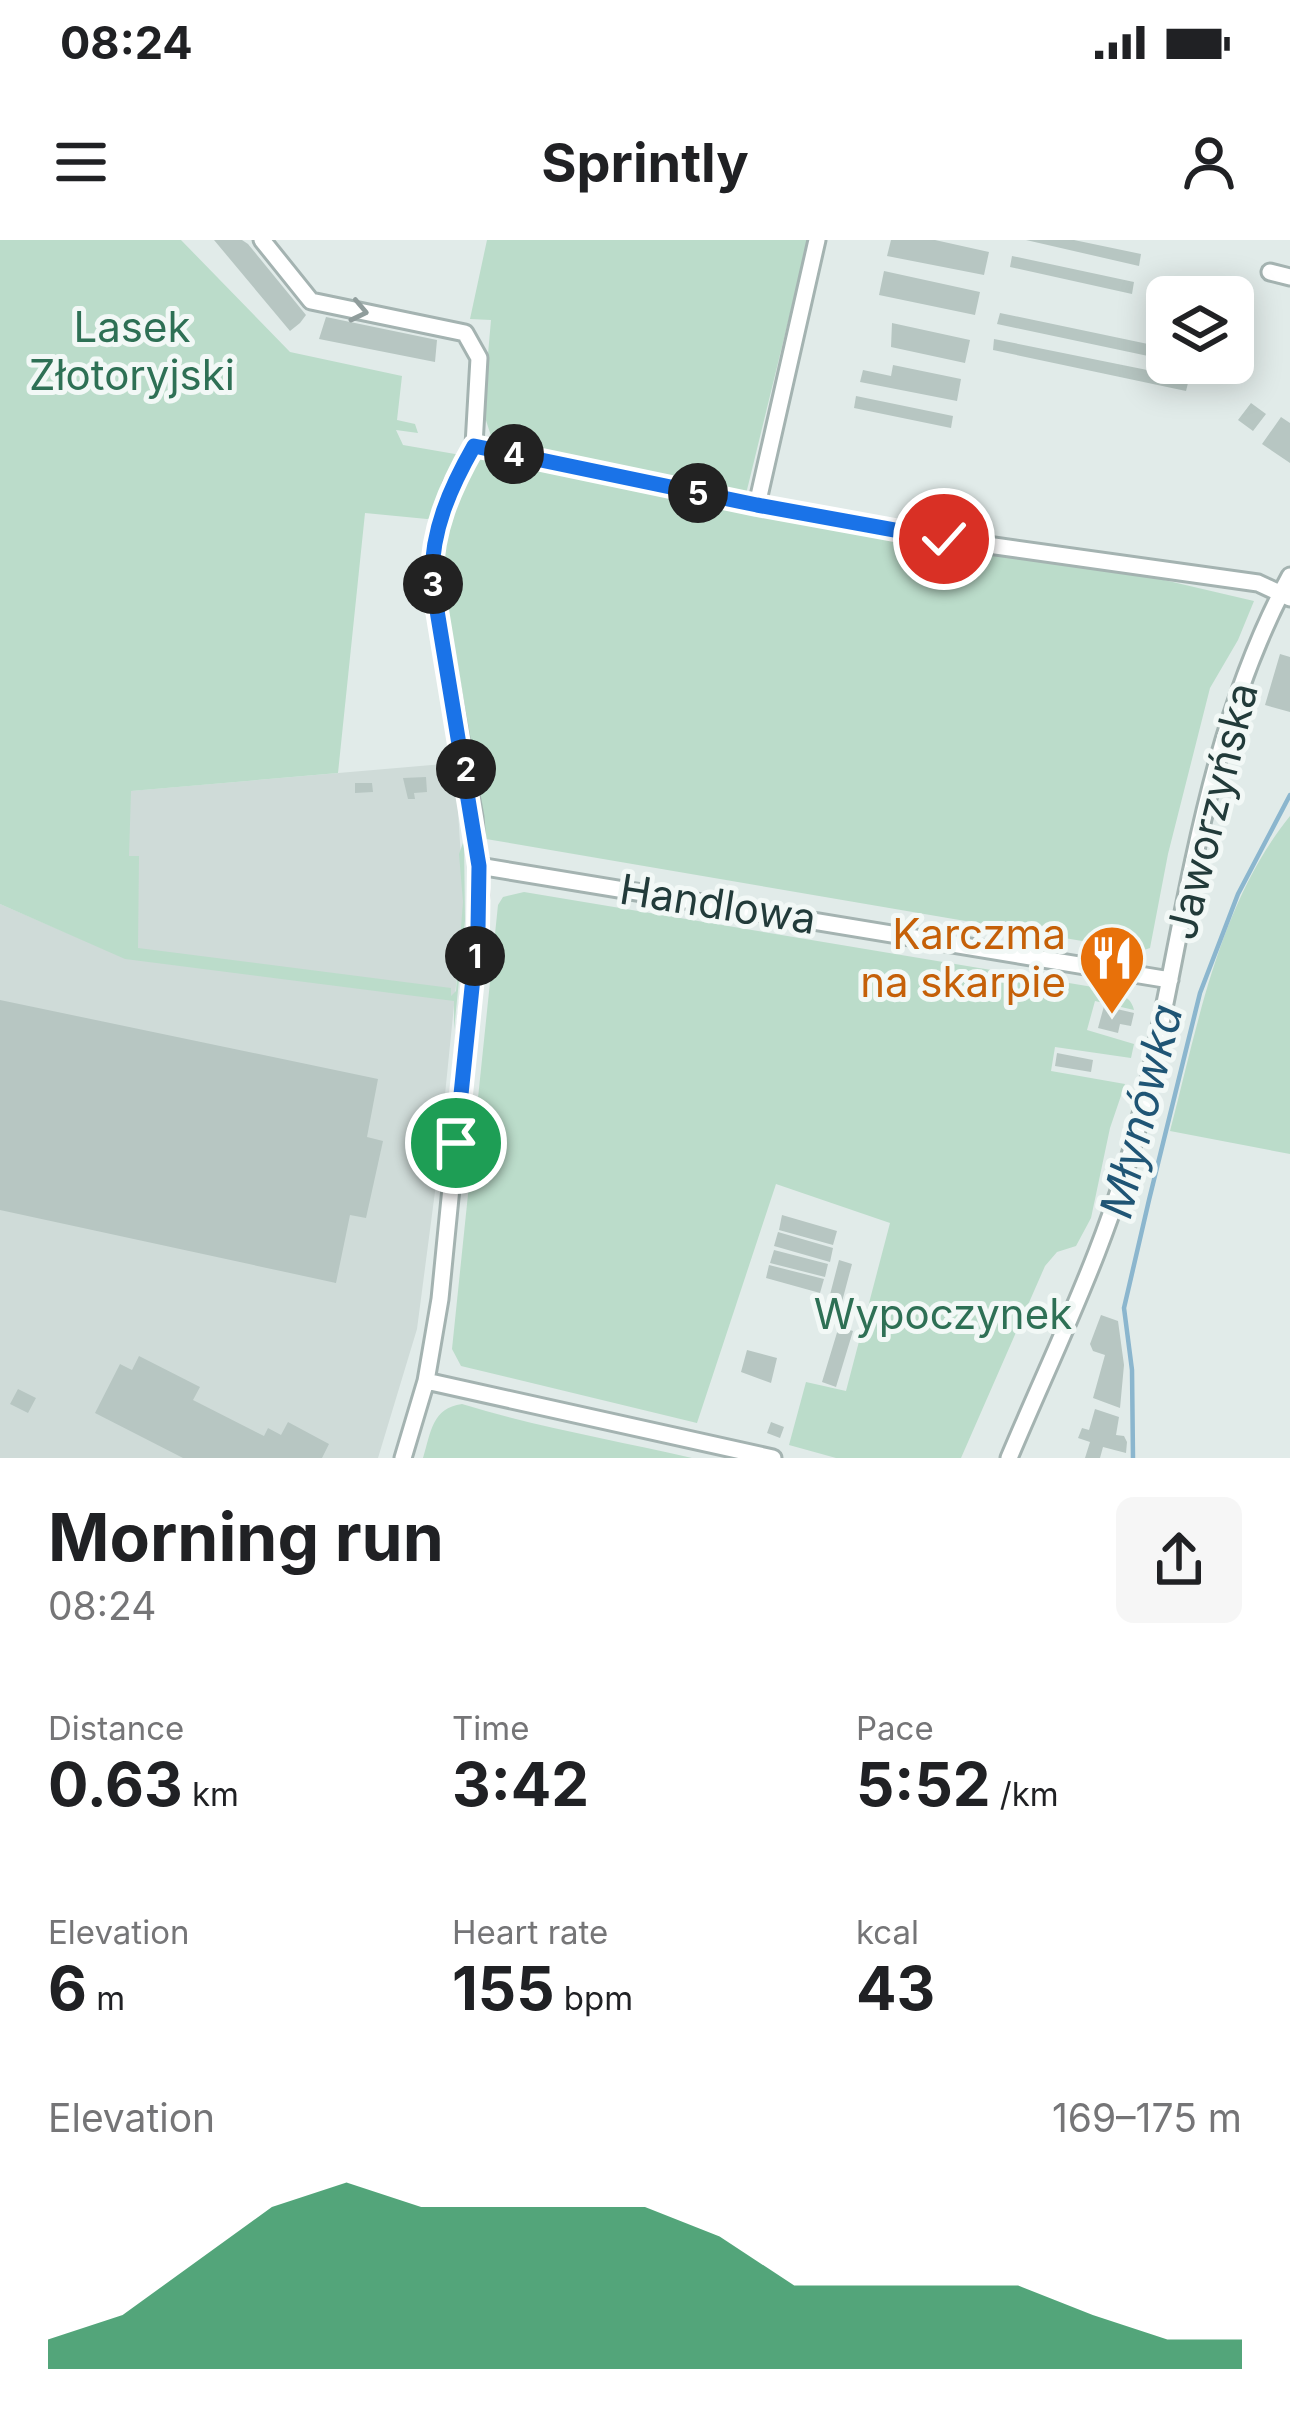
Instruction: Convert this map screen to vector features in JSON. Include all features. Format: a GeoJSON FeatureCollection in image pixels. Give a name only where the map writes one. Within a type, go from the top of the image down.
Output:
{"type":"FeatureCollection","features":[{"type":"Feature","properties":{"kind":"street"},"geometry":{"type":"LineString","coordinates":[[262,240],[311,301],[465,333],[479,358],[474,446],[452,485],[432,558],[479,866],[478,929],[440,1299],[426,1381],[404,1458]]}},
{"type":"Feature","properties":{"kind":"street"},"geometry":{"type":"LineString","coordinates":[[757,505],[817,240]]}},
{"type":"Feature","properties":{"kind":"street"},"geometry":{"type":"LineString","coordinates":[[1270,272],[1290,277]]}},
{"type":"Feature","properties":{"kind":"street"},"geometry":{"type":"LineString","coordinates":[[474,446],[944,539],[1258,583],[1285,596]]}},
{"type":"Feature","properties":{"kind":"street","name":"Jaworzyńska"},"geometry":{"type":"LineString","coordinates":[[1009,1458],[1107,1231],[1140,1117],[1199,828],[1230,719],[1290,576]]}},
{"type":"Feature","properties":{"kind":"street","name":"Handlowa"},"geometry":{"type":"LineString","coordinates":[[479,866],[1170,980]]}},
{"type":"Feature","properties":{"kind":"street"},"geometry":{"type":"LineString","coordinates":[[426,1381],[773,1458]]}},
{"type":"Feature","properties":{"kind":"shaded area"},"geometry":{"type":"Polygon","coordinates":[[[455,763],[464,906],[436,1184],[417,1329],[378,1458],[0,1458],[0,904],[125,958],[130,791],[455,763]]]}},
{"type":"Feature","properties":{"kind":"green space","name":"Lasek Złotoryjski"},"geometry":{"type":"Polygon","coordinates":[[[0,240],[181,240],[290,352],[402,376],[397,420],[415,424],[418,433],[396,430],[403,445],[576,475],[757,515],[1134,573],[1254,601],[1210,688],[1150,948],[1141,951],[486,839],[441,571],[451,515],[427,519],[365,513],[338,773],[131,791],[129,856],[139,856],[138,948],[451,988],[451,996],[456,991],[463,902],[459,854],[464,840],[465,921],[454,1030],[454,1001],[125,959],[0,904],[0,240]]]}},
{"type":"Feature","properties":{"kind":"green space"},"geometry":{"type":"Polygon","coordinates":[[[487,240],[808,240],[746,494],[491,436],[483,411],[491,320],[470,319],[487,240]]]}},
{"type":"Feature","properties":{"kind":"green space"},"geometry":{"type":"Polygon","coordinates":[[[1290,816],[1290,1154],[1170,1131],[1228,926],[1245,887],[1290,816]]]}},
{"type":"Feature","properties":{"kind":"green space","name":"Wypoczynek"},"geometry":{"type":"Polygon","coordinates":[[[524,892],[1099,988],[1129,1000],[1134,1010],[1095,1001],[1087,1030],[1134,1044],[1131,1058],[1055,1047],[1051,1071],[1125,1084],[1110,1128],[1091,1218],[1076,1246],[1057,1252],[1045,1266],[961,1458],[836,1458],[789,1445],[806,1382],[846,1391],[890,1223],[776,1184],[697,1423],[461,1366],[452,1349],[498,905],[503,897],[524,892]]]}},
{"type":"Feature","properties":{"kind":"green space"},"geometry":{"type":"Polygon","coordinates":[[[462,1404],[692,1458],[423,1458],[439,1416],[462,1404]]]}},
{"type":"Feature","properties":{"kind":"building"},"geometry":{"type":"Polygon","coordinates":[[[214,240],[248,244],[306,315],[300,323],[290,331],[214,240]]]}},
{"type":"Feature","properties":{"kind":"building"},"geometry":{"type":"Polygon","coordinates":[[[891,240],[935,240],[989,252],[984,275],[887,256],[891,240]]]}},
{"type":"Feature","properties":{"kind":"building"},"geometry":{"type":"Polygon","coordinates":[[[1026,240],[1074,240],[1141,254],[1139,266],[1026,240]]]}},
{"type":"Feature","properties":{"kind":"building"},"geometry":{"type":"Polygon","coordinates":[[[1012,256],[1134,282],[1132,294],[1010,267],[1012,256]]]}},
{"type":"Feature","properties":{"kind":"building"},"geometry":{"type":"Polygon","coordinates":[[[884,271],[980,292],[975,315],[879,295],[884,271]]]}},
{"type":"Feature","properties":{"kind":"building"},"geometry":{"type":"Polygon","coordinates":[[[1000,313],[1146,344],[1146,356],[997,324],[1000,313]]]}},
{"type":"Feature","properties":{"kind":"building"},"geometry":{"type":"Polygon","coordinates":[[[326,317],[437,340],[435,362],[319,339],[326,317]]]}},
{"type":"Feature","properties":{"kind":"building"},"geometry":{"type":"Polygon","coordinates":[[[892,323],[970,340],[965,363],[891,347],[892,323]]]}},
{"type":"Feature","properties":{"kind":"building"},"geometry":{"type":"Polygon","coordinates":[[[994,339],[1146,370],[1146,383],[993,350],[994,339]]]}},
{"type":"Feature","properties":{"kind":"building"},"geometry":{"type":"Polygon","coordinates":[[[893,365],[961,379],[957,401],[860,382],[863,370],[891,376],[893,365]]]}},
{"type":"Feature","properties":{"kind":"building"},"geometry":{"type":"Polygon","coordinates":[[[1153,384],[1188,384],[1186,391],[1153,384]]]}},
{"type":"Feature","properties":{"kind":"building"},"geometry":{"type":"Polygon","coordinates":[[[856,396],[953,416],[951,428],[854,408],[856,396]]]}},
{"type":"Feature","properties":{"kind":"building"},"geometry":{"type":"Polygon","coordinates":[[[1251,403],[1266,414],[1253,431],[1238,420],[1251,403]]]}},
{"type":"Feature","properties":{"kind":"building"},"geometry":{"type":"Polygon","coordinates":[[[1281,417],[1290,423],[1290,463],[1262,444],[1281,417]]]}},
{"type":"Feature","properties":{"kind":"building"},"geometry":{"type":"Polygon","coordinates":[[[1280,654],[1290,657],[1290,712],[1265,705],[1280,654]]]}},
{"type":"Feature","properties":{"kind":"building"},"geometry":{"type":"Polygon","coordinates":[[[426,777],[427,792],[408,799],[403,778],[426,777]]]}},
{"type":"Feature","properties":{"kind":"building"},"geometry":{"type":"Polygon","coordinates":[[[355,783],[372,783],[373,792],[355,793],[355,783]]]}},
{"type":"Feature","properties":{"kind":"building"},"geometry":{"type":"Polygon","coordinates":[[[0,1000],[378,1079],[367,1137],[383,1141],[366,1218],[350,1215],[336,1283],[0,1210],[0,1000]]]}},
{"type":"Feature","properties":{"kind":"building"},"geometry":{"type":"Polygon","coordinates":[[[1104,1006],[1134,1013],[1131,1026],[1120,1024],[1118,1033],[1098,1028],[1104,1006]]]}},
{"type":"Feature","properties":{"kind":"building"},"geometry":{"type":"Polygon","coordinates":[[[1057,1053],[1093,1060],[1091,1072],[1055,1066],[1057,1053]]]}},
{"type":"Feature","properties":{"kind":"building"},"geometry":{"type":"Polygon","coordinates":[[[782,1215],[837,1231],[833,1245],[779,1230],[782,1215]]]}},
{"type":"Feature","properties":{"kind":"building"},"geometry":{"type":"Polygon","coordinates":[[[778,1232],[833,1248],[830,1262],[774,1246],[778,1232]]]}},
{"type":"Feature","properties":{"kind":"building"},"geometry":{"type":"Polygon","coordinates":[[[774,1250],[828,1264],[825,1277],[770,1263],[774,1250]]]}},
{"type":"Feature","properties":{"kind":"building"},"geometry":{"type":"Polygon","coordinates":[[[839,1260],[852,1264],[839,1313],[826,1310],[839,1260]]]}},
{"type":"Feature","properties":{"kind":"building"},"geometry":{"type":"Polygon","coordinates":[[[769,1265],[824,1279],[820,1293],[766,1278],[769,1265]]]}},
{"type":"Feature","properties":{"kind":"building"},"geometry":{"type":"Polygon","coordinates":[[[1101,1315],[1118,1321],[1124,1365],[1120,1408],[1093,1398],[1105,1355],[1093,1351],[1090,1344],[1101,1315]]]}},
{"type":"Feature","properties":{"kind":"building"},"geometry":{"type":"Polygon","coordinates":[[[839,1326],[853,1331],[836,1387],[822,1382],[839,1326]]]}},
{"type":"Feature","properties":{"kind":"building"},"geometry":{"type":"Polygon","coordinates":[[[747,1350],[777,1358],[771,1383],[741,1372],[747,1350]]]}},
{"type":"Feature","properties":{"kind":"building"},"geometry":{"type":"Polygon","coordinates":[[[139,1356],[200,1387],[193,1400],[264,1436],[268,1428],[281,1435],[288,1422],[329,1444],[322,1458],[183,1458],[95,1413],[120,1364],[132,1370],[139,1356]]]}},
{"type":"Feature","properties":{"kind":"building"},"geometry":{"type":"Polygon","coordinates":[[[18,1389],[36,1398],[28,1413],[10,1404],[18,1389]]]}},
{"type":"Feature","properties":{"kind":"building"},"geometry":{"type":"Polygon","coordinates":[[[1095,1409],[1119,1417],[1116,1435],[1124,1436],[1126,1453],[1103,1447],[1100,1458],[1085,1458],[1090,1442],[1078,1438],[1082,1428],[1089,1430],[1095,1409]]]}},
{"type":"Feature","properties":{"kind":"building"},"geometry":{"type":"Polygon","coordinates":[[[771,1422],[784,1427],[780,1438],[767,1433],[771,1422]]]}},
{"type":"Feature","properties":{"kind":"waterway","name":"Młynówka"},"geometry":{"type":"LineString","coordinates":[[1133,1458],[1132,1370],[1124,1308],[1149,1200],[1200,993],[1238,894],[1290,795]]}},
{"type":"Feature","properties":{"kind":"place","name":"Karczma na skarpie"},"geometry":{"type":"Point","coordinates":[1112,1017]}},
{"type":"Feature","properties":{"kind":"route"},"geometry":{"type":"LineString","coordinates":[[456,1143],[478,929],[479,866],[432,558],[452,485],[474,446],[944,539]]}}]}
